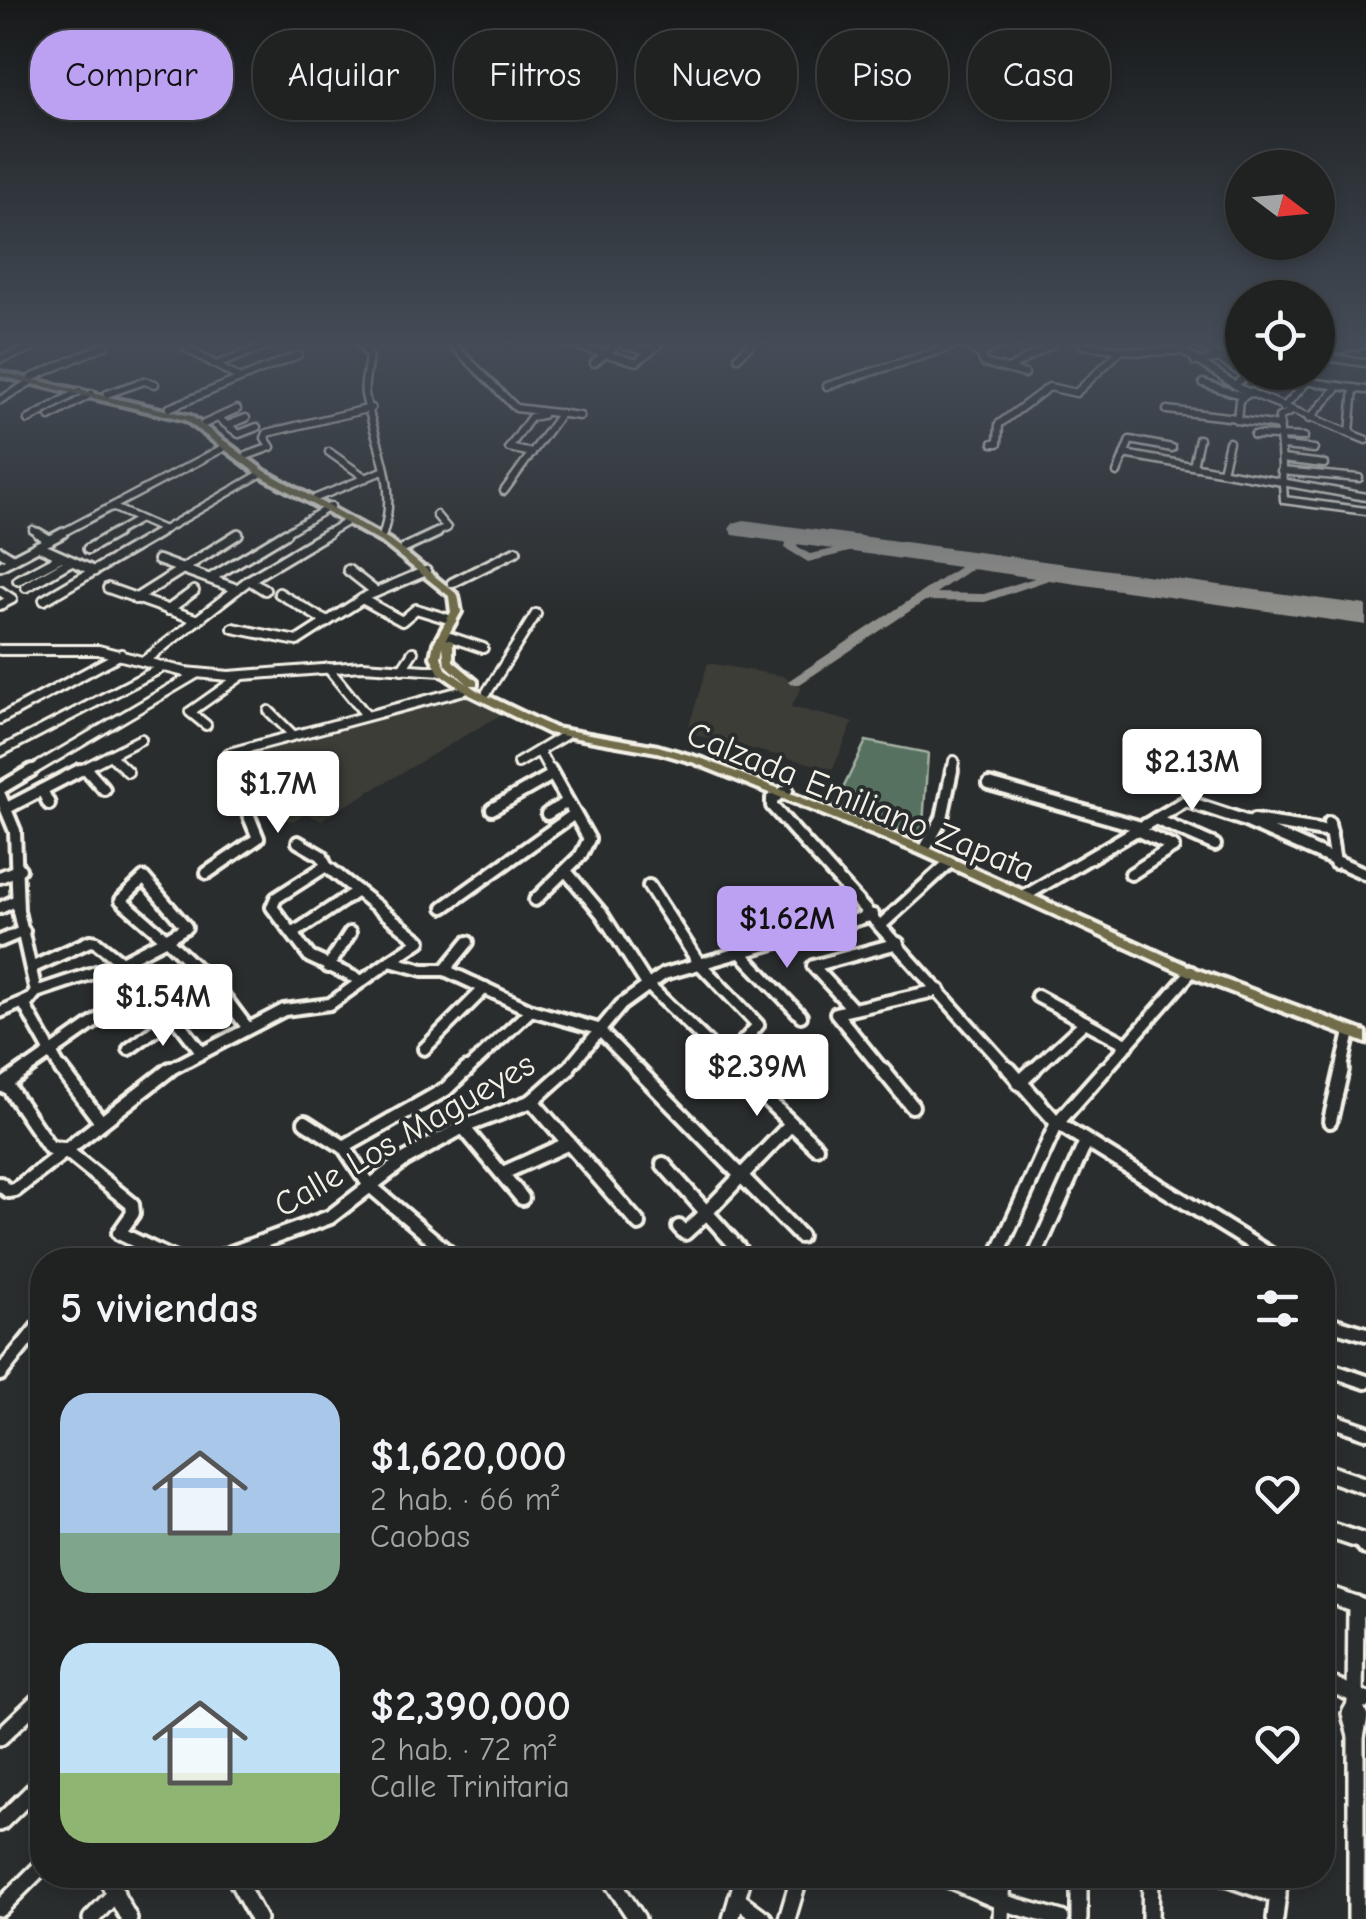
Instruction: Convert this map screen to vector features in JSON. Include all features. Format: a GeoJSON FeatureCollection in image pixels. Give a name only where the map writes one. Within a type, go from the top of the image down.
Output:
{"type":"FeatureCollection","features":[{"type":"Feature","properties":{"kind":"main road"},"geometry":{"type":"LineString","coordinates":[[209,435],[262,473],[405,548],[452,583],[461,592],[464,607],[445,650],[443,666]]}},
{"type":"Feature","properties":{"kind":"main road"},"geometry":{"type":"LineString","coordinates":[[218,435],[348,521],[387,542],[453,595],[456,607],[439,643],[443,666]]}},
{"type":"Feature","properties":{"kind":"main road","name":"Calzada Emiliano Zapata"},"geometry":{"type":"LineString","coordinates":[[443,666],[554,727],[687,752],[1028,894],[1191,972],[1366,1035]]}},
{"type":"Feature","properties":{"kind":"main road","name":"Calzada Emiliano Zapata"},"geometry":{"type":"LineString","coordinates":[[443,666],[468,689],[565,735],[685,756],[784,792],[926,847],[1164,958],[1366,1035]]}},
{"type":"Feature","properties":{"kind":"street"},"geometry":{"type":"LineString","coordinates":[[246,456],[271,447],[266,435]]}},
{"type":"Feature","properties":{"kind":"street"},"geometry":{"type":"LineString","coordinates":[[377,435],[386,470],[387,518],[382,534]]}},
{"type":"Feature","properties":{"kind":"street"},"geometry":{"type":"LineString","coordinates":[[520,435],[509,449],[532,452]]}},
{"type":"Feature","properties":{"kind":"street"},"geometry":{"type":"LineString","coordinates":[[504,491],[545,435]]}},
{"type":"Feature","properties":{"kind":"street"},"geometry":{"type":"LineString","coordinates":[[994,443],[998,442],[998,435]]}},
{"type":"Feature","properties":{"kind":"street"},"geometry":{"type":"LineString","coordinates":[[1254,435],[1304,438]]}},
{"type":"Feature","properties":{"kind":"street"},"geometry":{"type":"LineString","coordinates":[[1280,436],[1284,500],[1366,511]]}},
{"type":"Feature","properties":{"kind":"street"},"geometry":{"type":"LineString","coordinates":[[1194,466],[1199,439]]}},
{"type":"Feature","properties":{"kind":"street"},"geometry":{"type":"LineString","coordinates":[[1117,473],[1130,440],[1173,447],[1167,462]]}},
{"type":"Feature","properties":{"kind":"street"},"geometry":{"type":"LineString","coordinates":[[1222,471],[1230,442]]}},
{"type":"Feature","properties":{"kind":"street"},"geometry":{"type":"LineString","coordinates":[[0,566],[226,446]]}},
{"type":"Feature","properties":{"kind":"street"},"geometry":{"type":"LineString","coordinates":[[1283,446],[1314,449]]}},
{"type":"Feature","properties":{"kind":"street"},"geometry":{"type":"LineString","coordinates":[[329,452],[366,478]]}},
{"type":"Feature","properties":{"kind":"street"},"geometry":{"type":"LineString","coordinates":[[1124,454],[1366,497]]}},
{"type":"Feature","properties":{"kind":"street"},"geometry":{"type":"LineString","coordinates":[[1282,459],[1324,464]]}},
{"type":"Feature","properties":{"kind":"street"},"geometry":{"type":"LineString","coordinates":[[1348,468],[1363,481]]}},
{"type":"Feature","properties":{"kind":"street"},"geometry":{"type":"LineString","coordinates":[[316,498],[386,470]]}},
{"type":"Feature","properties":{"kind":"street"},"geometry":{"type":"LineString","coordinates":[[1281,470],[1363,481]]}},
{"type":"Feature","properties":{"kind":"street"},"geometry":{"type":"LineString","coordinates":[[178,472],[189,480]]}},
{"type":"Feature","properties":{"kind":"street"},"geometry":{"type":"LineString","coordinates":[[44,600],[262,473]]}},
{"type":"Feature","properties":{"kind":"street"},"geometry":{"type":"LineString","coordinates":[[1348,496],[1356,510]]}},
{"type":"Feature","properties":{"kind":"street"},"geometry":{"type":"LineString","coordinates":[[112,507],[162,529]]}},
{"type":"Feature","properties":{"kind":"street"},"geometry":{"type":"LineString","coordinates":[[211,578],[329,508]]}},
{"type":"Feature","properties":{"kind":"street"},"geometry":{"type":"LineString","coordinates":[[405,548],[447,528],[436,516]]}},
{"type":"Feature","properties":{"kind":"street"},"geometry":{"type":"LineString","coordinates":[[88,549],[138,520]]}},
{"type":"Feature","properties":{"kind":"street"},"geometry":{"type":"LineString","coordinates":[[144,661],[249,580],[348,521]]}},
{"type":"Feature","properties":{"kind":"street"},"geometry":{"type":"LineString","coordinates":[[32,530],[50,540]]}},
{"type":"Feature","properties":{"kind":"street"},"geometry":{"type":"LineString","coordinates":[[135,600],[178,568],[238,534]]}},
{"type":"Feature","properties":{"kind":"street"},"geometry":{"type":"LineString","coordinates":[[38,546],[94,570]]}},
{"type":"Feature","properties":{"kind":"street"},"geometry":{"type":"LineString","coordinates":[[0,550],[12,559]]}},
{"type":"Feature","properties":{"kind":"street"},"geometry":{"type":"LineString","coordinates":[[452,583],[516,551]]}},
{"type":"Feature","properties":{"kind":"street"},"geometry":{"type":"LineString","coordinates":[[252,553],[275,563]]}},
{"type":"Feature","properties":{"kind":"street"},"geometry":{"type":"LineString","coordinates":[[18,580],[61,557]]}},
{"type":"Feature","properties":{"kind":"street"},"geometry":{"type":"LineString","coordinates":[[158,560],[237,589]]}},
{"type":"Feature","properties":{"kind":"street"},"geometry":{"type":"LineString","coordinates":[[26,587],[71,562]]}},
{"type":"Feature","properties":{"kind":"street"},"geometry":{"type":"LineString","coordinates":[[348,570],[376,592]]}},
{"type":"Feature","properties":{"kind":"street"},"geometry":{"type":"LineString","coordinates":[[233,628],[297,641],[362,599],[426,571]]}},
{"type":"Feature","properties":{"kind":"street"},"geometry":{"type":"LineString","coordinates":[[249,580],[266,590]]}},
{"type":"Feature","properties":{"kind":"street"},"geometry":{"type":"LineString","coordinates":[[108,588],[198,620]]}},
{"type":"Feature","properties":{"kind":"street"},"geometry":{"type":"LineString","coordinates":[[168,610],[194,591]]}},
{"type":"Feature","properties":{"kind":"street"},"geometry":{"type":"LineString","coordinates":[[0,592],[12,599],[0,605]]}},
{"type":"Feature","properties":{"kind":"street"},"geometry":{"type":"LineString","coordinates":[[278,592],[327,622]]}},
{"type":"Feature","properties":{"kind":"street"},"geometry":{"type":"LineString","coordinates":[[362,599],[402,621],[416,609],[452,620]]}},
{"type":"Feature","properties":{"kind":"street"},"geometry":{"type":"LineString","coordinates":[[487,692],[536,614]]}},
{"type":"Feature","properties":{"kind":"street"},"geometry":{"type":"LineString","coordinates":[[450,637],[483,648]]}},
{"type":"Feature","properties":{"kind":"street"},"geometry":{"type":"LineString","coordinates":[[0,650],[98,650],[197,674],[443,666]]}},
{"type":"Feature","properties":{"kind":"street"},"geometry":{"type":"LineString","coordinates":[[402,669],[413,652]]}},
{"type":"Feature","properties":{"kind":"street"},"geometry":{"type":"LineString","coordinates":[[0,719],[121,654]]}},
{"type":"Feature","properties":{"kind":"street"},"geometry":{"type":"LineString","coordinates":[[0,752],[163,667]]}},
{"type":"Feature","properties":{"kind":"street"},"geometry":{"type":"LineString","coordinates":[[328,668],[366,715]]}},
{"type":"Feature","properties":{"kind":"street"},"geometry":{"type":"LineString","coordinates":[[101,1122],[49,1054],[34,1030],[26,1006],[32,996],[18,900],[20,869],[8,807],[0,792],[197,674]]}},
{"type":"Feature","properties":{"kind":"street"},"geometry":{"type":"LineString","coordinates":[[206,725],[190,712],[242,675]]}},
{"type":"Feature","properties":{"kind":"street"},"geometry":{"type":"LineString","coordinates":[[208,873],[258,838],[225,757],[229,752],[468,689]]}},
{"type":"Feature","properties":{"kind":"street"},"geometry":{"type":"LineString","coordinates":[[269,711],[293,735]]}},
{"type":"Feature","properties":{"kind":"street"},"geometry":{"type":"LineString","coordinates":[[105,730],[127,746]]}},
{"type":"Feature","properties":{"kind":"street"},"geometry":{"type":"LineString","coordinates":[[518,763],[565,735]]}},
{"type":"Feature","properties":{"kind":"street"},"geometry":{"type":"LineString","coordinates":[[8,807],[141,739]]}},
{"type":"Feature","properties":{"kind":"street"},"geometry":{"type":"LineString","coordinates":[[535,900],[566,871],[589,839],[538,750]]}},
{"type":"Feature","properties":{"kind":"street"},"geometry":{"type":"LineString","coordinates":[[110,755],[128,772]]}},
{"type":"Feature","properties":{"kind":"street"},"geometry":{"type":"LineString","coordinates":[[926,847],[942,818],[954,762]]}},
{"type":"Feature","properties":{"kind":"street"},"geometry":{"type":"LineString","coordinates":[[85,768],[104,789]]}},
{"type":"Feature","properties":{"kind":"street"},"geometry":{"type":"LineString","coordinates":[[492,809],[552,775]]}},
{"type":"Feature","properties":{"kind":"street"},"geometry":{"type":"LineString","coordinates":[[989,784],[1139,828],[1173,847],[1131,874]]}},
{"type":"Feature","properties":{"kind":"street"},"geometry":{"type":"LineString","coordinates":[[47,788],[49,804]]}},
{"type":"Feature","properties":{"kind":"street"},"geometry":{"type":"LineString","coordinates":[[784,792],[772,799],[772,806],[1057,1123],[1085,1144],[1259,1248]]}},
{"type":"Feature","properties":{"kind":"street"},"geometry":{"type":"LineString","coordinates":[[1028,894],[1186,800],[1243,820],[1366,874]]}},
{"type":"Feature","properties":{"kind":"street"},"geometry":{"type":"LineString","coordinates":[[547,814],[567,802]]}},
{"type":"Feature","properties":{"kind":"street"},"geometry":{"type":"LineString","coordinates":[[444,907],[573,815]]}},
{"type":"Feature","properties":{"kind":"street"},"geometry":{"type":"LineString","coordinates":[[1155,820],[1215,845]]}},
{"type":"Feature","properties":{"kind":"street"},"geometry":{"type":"LineString","coordinates":[[1243,820],[1330,828],[1335,862]]}},
{"type":"Feature","properties":{"kind":"street"},"geometry":{"type":"LineString","coordinates":[[0,1184],[8,1191],[14,1190],[155,1078],[200,1050],[284,1010],[330,1004],[420,941],[326,866],[322,856],[298,842]]}},
{"type":"Feature","properties":{"kind":"street"},"geometry":{"type":"LineString","coordinates":[[877,920],[950,863]]}},
{"type":"Feature","properties":{"kind":"street"},"geometry":{"type":"LineString","coordinates":[[326,866],[273,902],[310,957],[360,980]]}},
{"type":"Feature","properties":{"kind":"street"},"geometry":{"type":"LineString","coordinates":[[0,877],[20,869]]}},
{"type":"Feature","properties":{"kind":"street"},"geometry":{"type":"LineString","coordinates":[[566,871],[602,914],[646,983],[816,1147]]}},
{"type":"Feature","properties":{"kind":"street"},"geometry":{"type":"LineString","coordinates":[[0,1012],[13,1003],[126,962],[164,941],[187,924],[144,878],[121,900],[164,941],[195,963],[247,1027]]}},
{"type":"Feature","properties":{"kind":"street"},"geometry":{"type":"LineString","coordinates":[[648,886],[699,963],[758,1026],[725,1062]]}},
{"type":"Feature","properties":{"kind":"street"},"geometry":{"type":"LineString","coordinates":[[294,933],[357,891]]}},
{"type":"Feature","properties":{"kind":"street"},"geometry":{"type":"LineString","coordinates":[[0,908],[18,900]]}},
{"type":"Feature","properties":{"kind":"street","name":"Calle Los Magueyes"},"geometry":{"type":"LineString","coordinates":[[245,1248],[318,1222],[404,1160],[463,1127],[532,1101],[568,1069],[598,1029],[646,983],[699,963],[877,920]]}},
{"type":"Feature","properties":{"kind":"street"},"geometry":{"type":"LineString","coordinates":[[0,941],[24,930]]}},
{"type":"Feature","properties":{"kind":"street"},"geometry":{"type":"LineString","coordinates":[[328,967],[350,932]]}},
{"type":"Feature","properties":{"kind":"street"},"geometry":{"type":"LineString","coordinates":[[30,968],[94,941],[150,984],[200,1050]]}},
{"type":"Feature","properties":{"kind":"street"},"geometry":{"type":"LineString","coordinates":[[446,970],[468,942]]}},
{"type":"Feature","properties":{"kind":"street"},"geometry":{"type":"LineString","coordinates":[[853,1009],[812,966],[898,943]]}},
{"type":"Feature","properties":{"kind":"street"},"geometry":{"type":"LineString","coordinates":[[743,955],[801,1016]]}},
{"type":"Feature","properties":{"kind":"street"},"geometry":{"type":"LineString","coordinates":[[390,960],[424,970],[446,970],[530,1010],[598,1029],[800,1236]]}},
{"type":"Feature","properties":{"kind":"street"},"geometry":{"type":"LineString","coordinates":[[1001,1248],[1057,1123],[1191,972]]}},
{"type":"Feature","properties":{"kind":"street"},"geometry":{"type":"LineString","coordinates":[[150,984],[3,1086],[50,1148],[64,1149],[132,1204],[133,1213],[120,1233],[150,1248]]}},
{"type":"Feature","properties":{"kind":"street"},"geometry":{"type":"LineString","coordinates":[[424,1048],[485,988]]}},
{"type":"Feature","properties":{"kind":"street"},"geometry":{"type":"LineString","coordinates":[[912,1106],[836,1013],[939,990]]}},
{"type":"Feature","properties":{"kind":"street"},"geometry":{"type":"LineString","coordinates":[[1037,996],[1128,1045]]}},
{"type":"Feature","properties":{"kind":"street"},"geometry":{"type":"LineString","coordinates":[[344,1147],[446,1089],[530,1010]]}},
{"type":"Feature","properties":{"kind":"street"},"geometry":{"type":"LineString","coordinates":[[129,1049],[173,1017]]}},
{"type":"Feature","properties":{"kind":"street"},"geometry":{"type":"LineString","coordinates":[[1019,1083],[1084,1022]]}},
{"type":"Feature","properties":{"kind":"street"},"geometry":{"type":"LineString","coordinates":[[1330,1121],[1350,1032]]}},
{"type":"Feature","properties":{"kind":"street"},"geometry":{"type":"LineString","coordinates":[[532,1101],[639,1224]]}},
{"type":"Feature","properties":{"kind":"street"},"geometry":{"type":"LineString","coordinates":[[306,1122],[344,1147],[370,1186],[443,1248]]}},
{"type":"Feature","properties":{"kind":"street"},"geometry":{"type":"LineString","coordinates":[[679,1227],[685,1233],[707,1214],[746,1178],[791,1124]]}},
{"type":"Feature","properties":{"kind":"street"},"geometry":{"type":"LineString","coordinates":[[463,1127],[522,1198]]}},
{"type":"Feature","properties":{"kind":"street"},"geometry":{"type":"LineString","coordinates":[[503,1173],[569,1144]]}},
{"type":"Feature","properties":{"kind":"street"},"geometry":{"type":"LineString","coordinates":[[1038,1248],[1085,1144]]}},
{"type":"Feature","properties":{"kind":"street"},"geometry":{"type":"LineString","coordinates":[[663,1164],[738,1248]]}},
{"type":"Feature","properties":{"kind":"street"},"geometry":{"type":"LineString","coordinates":[[1335,1326],[1366,1334]]}},
{"type":"Feature","properties":{"kind":"street"},"geometry":{"type":"LineString","coordinates":[[0,1374],[30,1337]]}},
{"type":"Feature","properties":{"kind":"street"},"geometry":{"type":"LineString","coordinates":[[1335,1371],[1366,1382]]}},
{"type":"Feature","properties":{"kind":"street"},"geometry":{"type":"LineString","coordinates":[[1335,1421],[1366,1432]]}},
{"type":"Feature","properties":{"kind":"street"},"geometry":{"type":"LineString","coordinates":[[1335,1475],[1366,1486]]}},
{"type":"Feature","properties":{"kind":"street"},"geometry":{"type":"LineString","coordinates":[[1335,1532],[1361,1541],[1366,1547]]}},
{"type":"Feature","properties":{"kind":"street"},"geometry":{"type":"LineString","coordinates":[[1335,1597],[1361,1606],[1356,1694],[1360,1717],[1356,1737],[1360,1911]]}},
{"type":"Feature","properties":{"kind":"street"},"geometry":{"type":"LineString","coordinates":[[0,1737],[30,1708]]}},
{"type":"Feature","properties":{"kind":"street"},"geometry":{"type":"LineString","coordinates":[[0,1823],[30,1794]]}},
{"type":"Feature","properties":{"kind":"street"},"geometry":{"type":"LineString","coordinates":[[0,1908],[30,1878]]}},
{"type":"Feature","properties":{"kind":"street"},"geometry":{"type":"LineString","coordinates":[[91,1919],[111,1888]]}},
{"type":"Feature","properties":{"kind":"street"},"geometry":{"type":"LineString","coordinates":[[112,1888],[128,1919]]}},
{"type":"Feature","properties":{"kind":"street"},"geometry":{"type":"LineString","coordinates":[[241,1888],[258,1919]]}},
{"type":"Feature","properties":{"kind":"street"},"geometry":{"type":"LineString","coordinates":[[617,1888],[637,1919]]}},
{"type":"Feature","properties":{"kind":"street"},"geometry":{"type":"LineString","coordinates":[[731,1919],[740,1888]]}},
{"type":"Feature","properties":{"kind":"street"},"geometry":{"type":"LineString","coordinates":[[787,1919],[796,1888]]}},
{"type":"Feature","properties":{"kind":"street"},"geometry":{"type":"LineString","coordinates":[[962,1888],[1002,1910],[1061,1919]]}},
{"type":"Feature","properties":{"kind":"street"},"geometry":{"type":"LineString","coordinates":[[1079,1888],[1079,1919]]}},
{"type":"Feature","properties":{"kind":"street"},"geometry":{"type":"LineString","coordinates":[[1150,1919],[1151,1888]]}},
{"type":"Feature","properties":{"kind":"street"},"geometry":{"type":"LineString","coordinates":[[1255,1888],[1278,1896]]}},
{"type":"Feature","properties":{"kind":"street"},"geometry":{"type":"LineString","coordinates":[[1275,1919],[1279,1888]]}},
{"type":"Feature","properties":{"kind":"street"},"geometry":{"type":"LineString","coordinates":[[737,1899],[764,1919]]}},
{"type":"Feature","properties":{"kind":"shaded area"},"geometry":{"type":"Polygon","coordinates":[[[708,663],[783,676],[802,687],[791,707],[853,722],[833,769],[687,733],[708,663]]]}},
{"type":"Feature","properties":{"kind":"shaded area"},"geometry":{"type":"Polygon","coordinates":[[[469,692],[507,711],[321,820],[306,814],[292,821],[253,813],[231,754],[469,692]]]}},
{"type":"Feature","properties":{"kind":"green space"},"geometry":{"type":"Polygon","coordinates":[[[866,741],[928,753],[922,839],[835,805],[866,741]]]}},
{"type":"Feature","properties":{"kind":"taxiway"},"geometry":{"type":"LineString","coordinates":[[793,536],[791,548],[808,558],[868,546]]}},
{"type":"Feature","properties":{"kind":"taxiway"},"geometry":{"type":"LineString","coordinates":[[795,681],[977,561]]}},
{"type":"Feature","properties":{"kind":"taxiway"},"geometry":{"type":"LineString","coordinates":[[924,597],[985,598],[1063,573]]}},
{"type":"Feature","properties":{"kind":"runway"},"geometry":{"type":"LineString","coordinates":[[744,529],[1366,615]]}}]}
